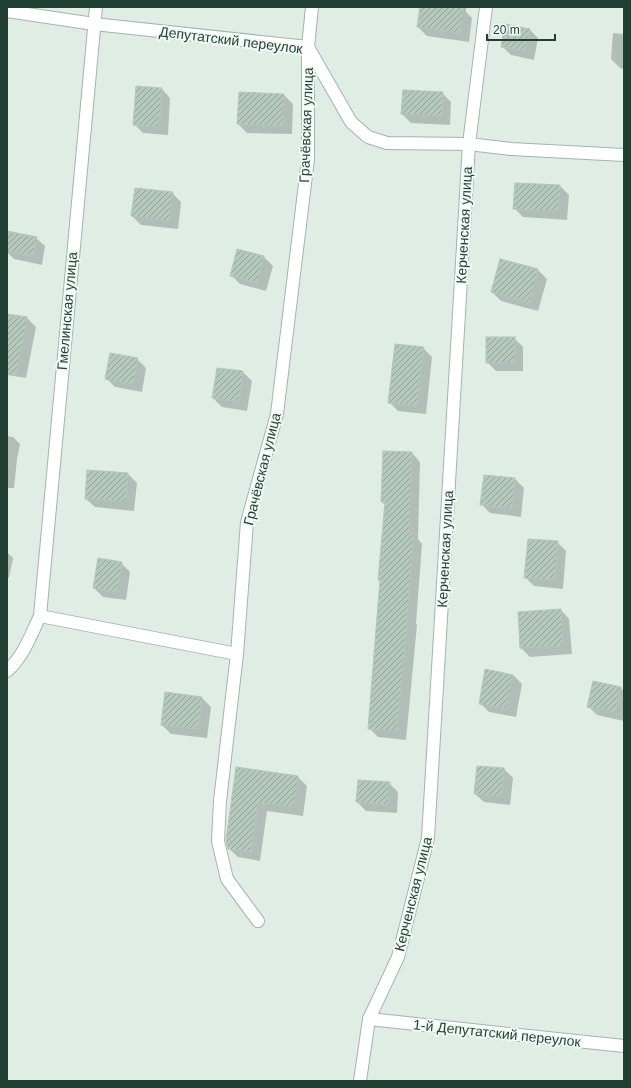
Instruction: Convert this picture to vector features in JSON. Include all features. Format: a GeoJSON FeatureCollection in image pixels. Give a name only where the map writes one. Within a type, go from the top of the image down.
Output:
{"type":"FeatureCollection","features":[{"type":"Feature","properties":{"kind":"street","name":"Гмелинская улица"},"geometry":{"type":"LineString","coordinates":[[40,616],[96,7]]}},
{"type":"Feature","properties":{"kind":"street","name":"Грачёвская улица"},"geometry":{"type":"LineString","coordinates":[[258,920],[227,879],[218,841],[220,801],[237,654],[247,522],[277,414],[308,159],[308,47],[312,7]]}},
{"type":"Feature","properties":{"kind":"street","name":"Керченская улица"},"geometry":{"type":"LineString","coordinates":[[360,1081],[369,1019],[398,958],[428,838],[469,144],[486,7]]}},
{"type":"Feature","properties":{"kind":"street","name":"Депутатский переулок"},"geometry":{"type":"LineString","coordinates":[[7,11],[94,24],[308,47],[351,122],[368,137],[387,143],[469,144],[512,149],[624,155]]}},
{"type":"Feature","properties":{"kind":"street"},"geometry":{"type":"LineString","coordinates":[[7,671],[13,666],[24,649],[40,616],[237,654]]}},
{"type":"Feature","properties":{"kind":"street","name":"1-й Депутатский переулок"},"geometry":{"type":"LineString","coordinates":[[369,1019],[624,1046]]}},
{"type":"Feature","properties":{"kind":"building"},"geometry":{"type":"Polygon","coordinates":[[[420,7],[464,7],[460,33],[417,27],[420,7]]]}},
{"type":"Feature","properties":{"kind":"building"},"geometry":{"type":"Polygon","coordinates":[[[505,24],[530,29],[525,51],[501,47],[505,24]]]}},
{"type":"Feature","properties":{"kind":"building"},"geometry":{"type":"Polygon","coordinates":[[[136,86],[162,88],[159,127],[133,125],[136,86]]]}},
{"type":"Feature","properties":{"kind":"building"},"geometry":{"type":"Polygon","coordinates":[[[403,90],[443,92],[442,116],[401,114],[403,90]]]}},
{"type":"Feature","properties":{"kind":"building"},"geometry":{"type":"Polygon","coordinates":[[[239,92],[284,94],[283,126],[237,124],[239,92]]]}},
{"type":"Feature","properties":{"kind":"building"},"geometry":{"type":"Polygon","coordinates":[[[515,183],[560,185],[559,211],[513,209],[515,183]]]}},
{"type":"Feature","properties":{"kind":"building"},"geometry":{"type":"Polygon","coordinates":[[[135,188],[173,192],[169,221],[131,216],[135,188]]]}},
{"type":"Feature","properties":{"kind":"building"},"geometry":{"type":"Polygon","coordinates":[[[7,231],[37,237],[33,256],[7,251],[7,231]]]}},
{"type":"Feature","properties":{"kind":"building"},"geometry":{"type":"Polygon","coordinates":[[[237,249],[264,256],[257,283],[230,276],[237,249]]]}},
{"type":"Feature","properties":{"kind":"building"},"geometry":{"type":"Polygon","coordinates":[[[500,259],[538,269],[530,303],[491,292],[500,259]]]}},
{"type":"Feature","properties":{"kind":"building"},"geometry":{"type":"Polygon","coordinates":[[[7,314],[27,317],[16,375],[7,374],[7,314]]]}},
{"type":"Feature","properties":{"kind":"building"},"geometry":{"type":"Polygon","coordinates":[[[486,337],[515,337],[515,363],[486,363],[486,337]]]}},
{"type":"Feature","properties":{"kind":"building"},"geometry":{"type":"Polygon","coordinates":[[[395,344],[424,347],[417,406],[388,403],[395,344]]]}},
{"type":"Feature","properties":{"kind":"building"},"geometry":{"type":"Polygon","coordinates":[[[110,353],[138,358],[133,384],[105,379],[110,353]]]}},
{"type":"Feature","properties":{"kind":"building"},"geometry":{"type":"Polygon","coordinates":[[[217,368],[243,371],[239,402],[212,398],[217,368]]]}},
{"type":"Feature","properties":{"kind":"building"},"geometry":{"type":"Polygon","coordinates":[[[383,451],[412,452],[409,533],[414,534],[397,731],[368,729],[385,502],[381,502],[383,451]]]}},
{"type":"Feature","properties":{"kind":"building"},"geometry":{"type":"Polygon","coordinates":[[[87,470],[128,473],[126,502],[85,499],[87,470]]]}},
{"type":"Feature","properties":{"kind":"building"},"geometry":{"type":"Polygon","coordinates":[[[484,475],[515,478],[512,508],[480,505],[484,475]]]}},
{"type":"Feature","properties":{"kind":"building"},"geometry":{"type":"Polygon","coordinates":[[[528,539],[558,541],[555,580],[524,578],[528,539]]]}},
{"type":"Feature","properties":{"kind":"building"},"geometry":{"type":"Polygon","coordinates":[[[98,558],[122,562],[117,592],[93,588],[98,558]]]}},
{"type":"Feature","properties":{"kind":"building"},"geometry":{"type":"Polygon","coordinates":[[[561,609],[563,646],[520,648],[518,612],[561,609]]]}},
{"type":"Feature","properties":{"kind":"building"},"geometry":{"type":"Polygon","coordinates":[[[485,669],[513,675],[507,709],[479,704],[485,669]]]}},
{"type":"Feature","properties":{"kind":"building"},"geometry":{"type":"Polygon","coordinates":[[[593,681],[621,687],[615,712],[587,707],[593,681]]]}},
{"type":"Feature","properties":{"kind":"building"},"geometry":{"type":"Polygon","coordinates":[[[165,692],[202,697],[198,729],[161,725],[165,692]]]}},
{"type":"Feature","properties":{"kind":"building"},"geometry":{"type":"Polygon","coordinates":[[[477,766],[504,768],[502,797],[474,794],[477,766]]]}},
{"type":"Feature","properties":{"kind":"building"},"geometry":{"type":"Polygon","coordinates":[[[236,767],[298,776],[294,807],[258,803],[251,852],[228,849],[226,840],[236,767]]]}},
{"type":"Feature","properties":{"kind":"building"},"geometry":{"type":"Polygon","coordinates":[[[358,780],[390,782],[388,805],[356,802],[358,780]]]}}]}
